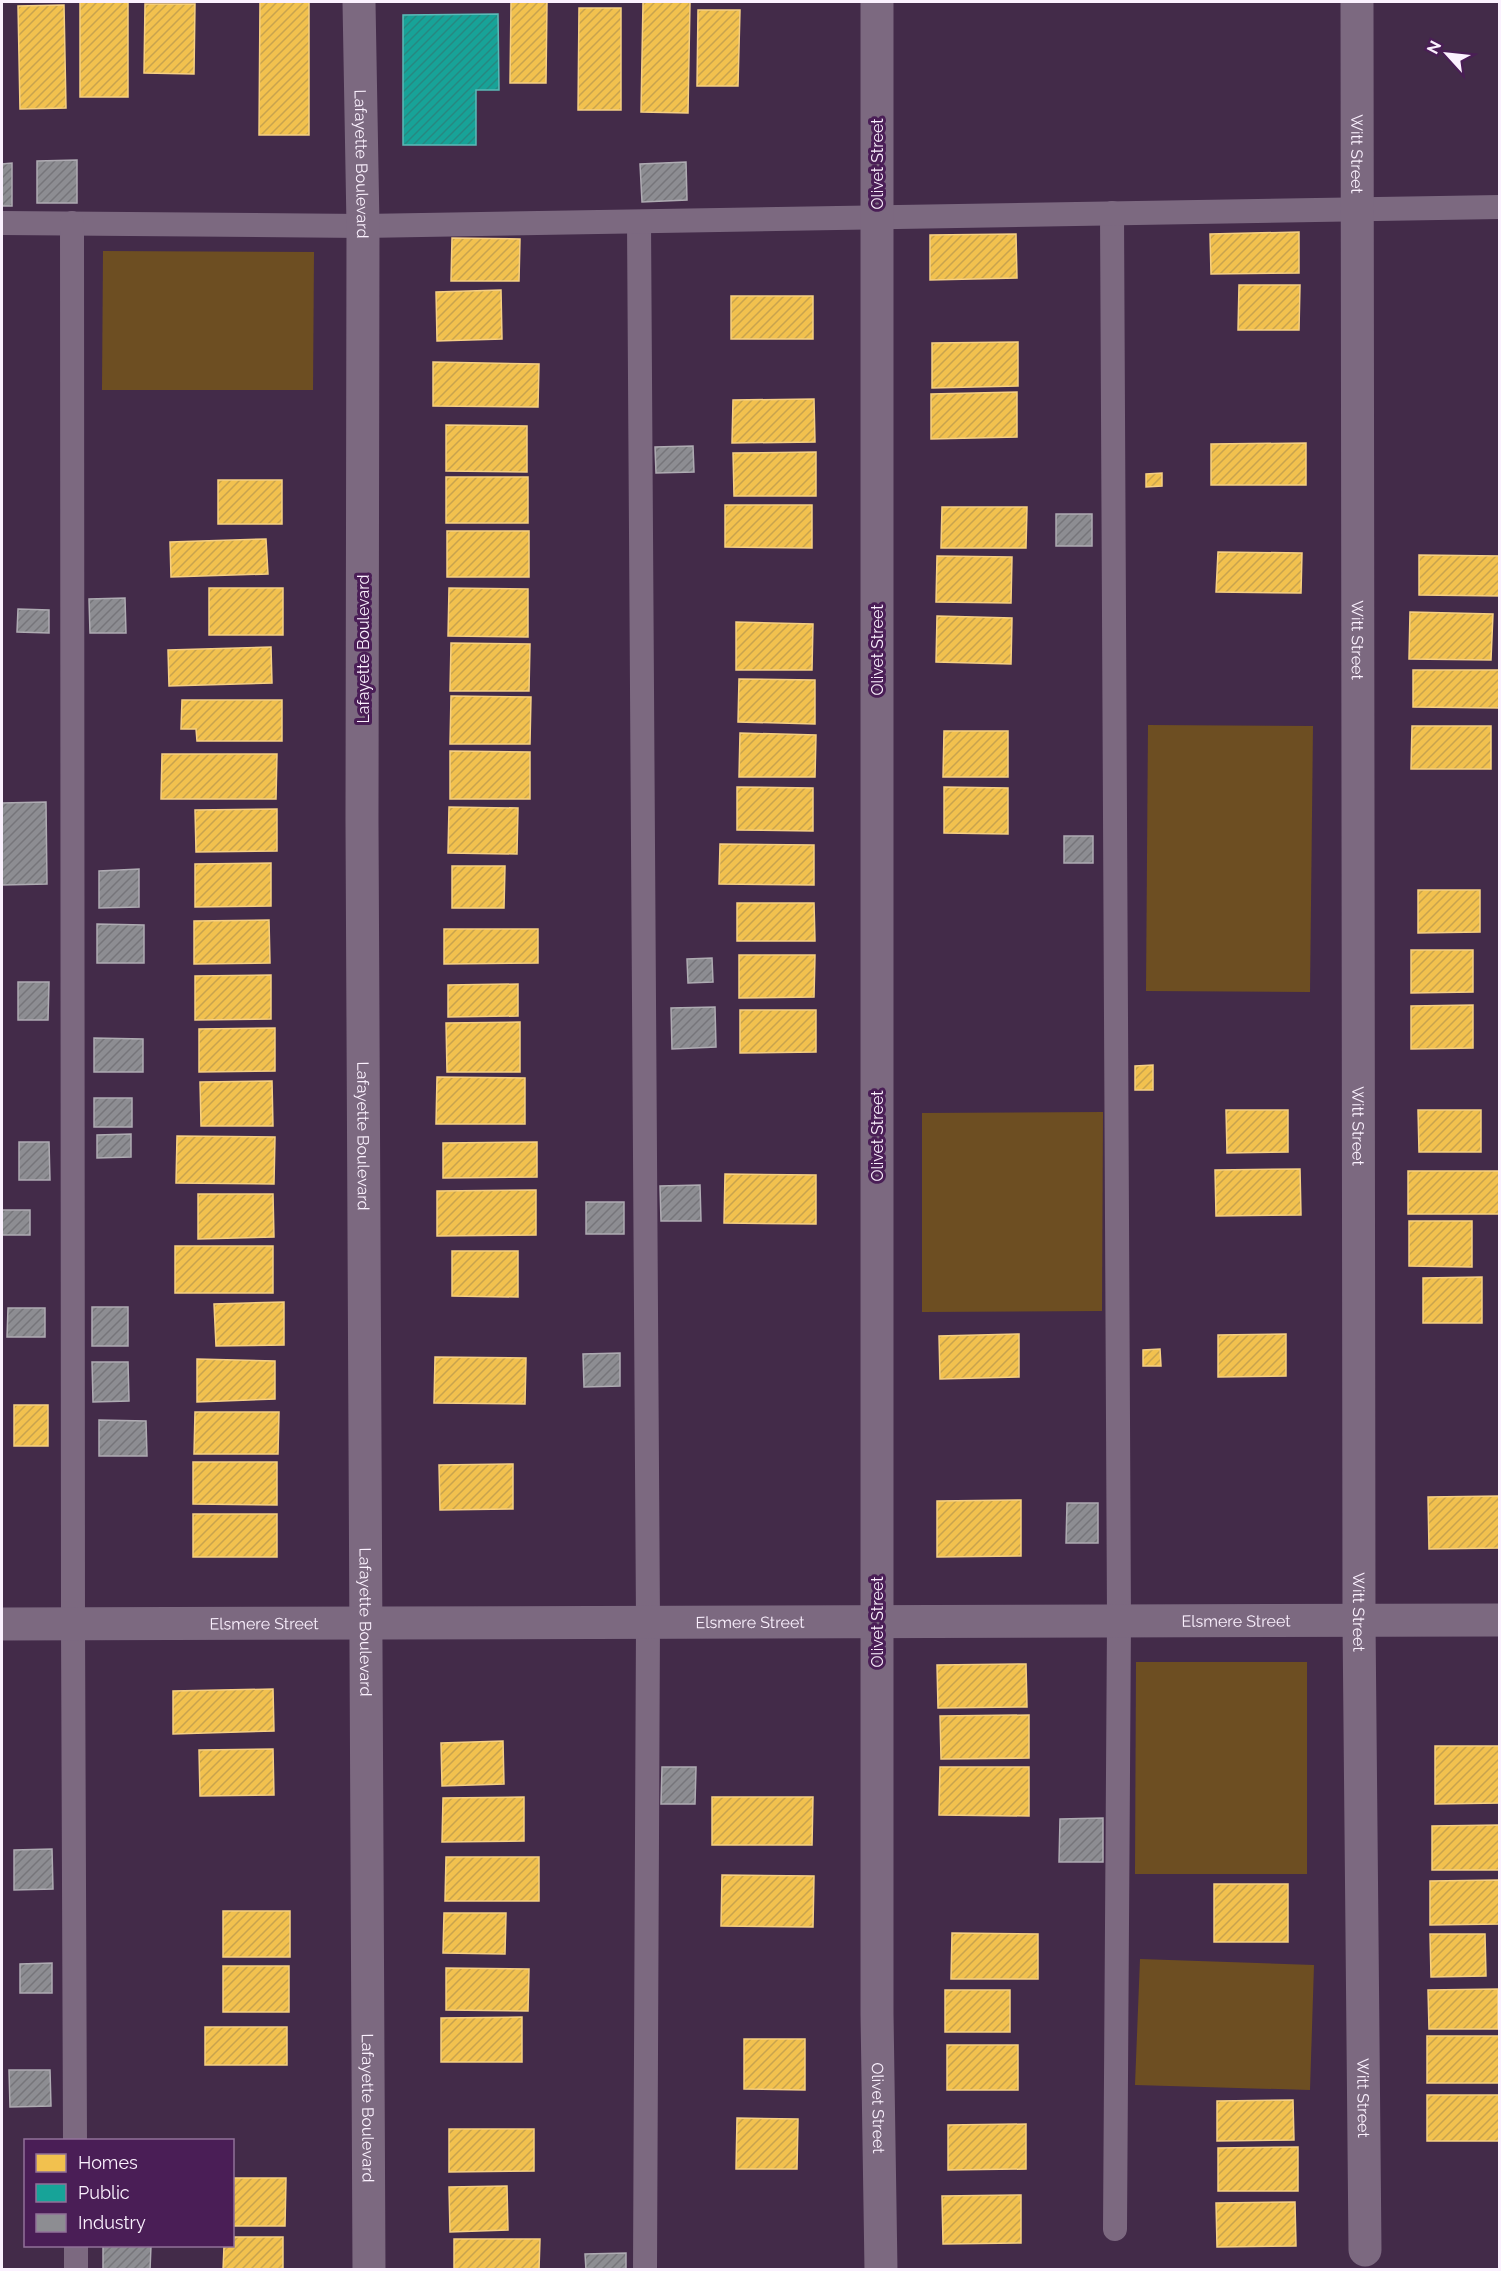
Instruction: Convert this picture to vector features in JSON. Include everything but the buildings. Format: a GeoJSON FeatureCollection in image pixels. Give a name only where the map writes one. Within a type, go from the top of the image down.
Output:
{"type":"FeatureCollection","features":[{"type":"Feature","properties":{"kind":"street","name":"Lafayette Boulevard"},"geometry":{"type":"LineString","coordinates":[[359,2],[363,226],[362,821],[369,2270]]}},
{"type":"Feature","properties":{"kind":"street","name":"Olivet Street"},"geometry":{"type":"LineString","coordinates":[[877,2],[877,2002],[881,2270]]}},
{"type":"Feature","properties":{"kind":"street","name":"Witt Street"},"geometry":{"type":"LineString","coordinates":[[1357,2],[1359,1620],[1365,2250]]}},
{"type":"Feature","properties":{"kind":"street","name":"Elsmere Street"},"geometry":{"type":"LineString","coordinates":[[2,1624],[1500,1620]]}},
{"type":"Feature","properties":{"kind":"lane"},"geometry":{"type":"LineString","coordinates":[[2,223],[363,226],[1500,207]]}},
{"type":"Feature","properties":{"kind":"lane"},"geometry":{"type":"LineString","coordinates":[[1112,213],[1119,1621],[1115,2229]]}},
{"type":"Feature","properties":{"kind":"lane"},"geometry":{"type":"LineString","coordinates":[[639,222],[648,1622],[645,2270]]}},
{"type":"Feature","properties":{"kind":"lane"},"geometry":{"type":"LineString","coordinates":[[72,223],[75,2139]]}},
{"type":"Feature","properties":{"kind":"lane"},"geometry":{"type":"LineString","coordinates":[[76,2247],[76,2270]]}},
{"type":"Feature","properties":{"kind":"shaded area"},"geometry":{"type":"Polygon","coordinates":[[[103,251],[314,252],[313,390],[102,390],[103,251]]]}},
{"type":"Feature","properties":{"kind":"shaded area"},"geometry":{"type":"Polygon","coordinates":[[[1148,725],[1313,726],[1310,992],[1146,991],[1148,725]]]}},
{"type":"Feature","properties":{"kind":"shaded area"},"geometry":{"type":"Polygon","coordinates":[[[1103,1112],[1102,1311],[922,1312],[922,1113],[1103,1112]]]}},
{"type":"Feature","properties":{"kind":"shaded area"},"geometry":{"type":"Polygon","coordinates":[[[1136,1662],[1307,1662],[1307,1874],[1135,1874],[1136,1662]]]}},
{"type":"Feature","properties":{"kind":"shaded area"},"geometry":{"type":"Polygon","coordinates":[[[1140,1959],[1314,1965],[1310,2090],[1135,2085],[1140,1959]]]}}]}
